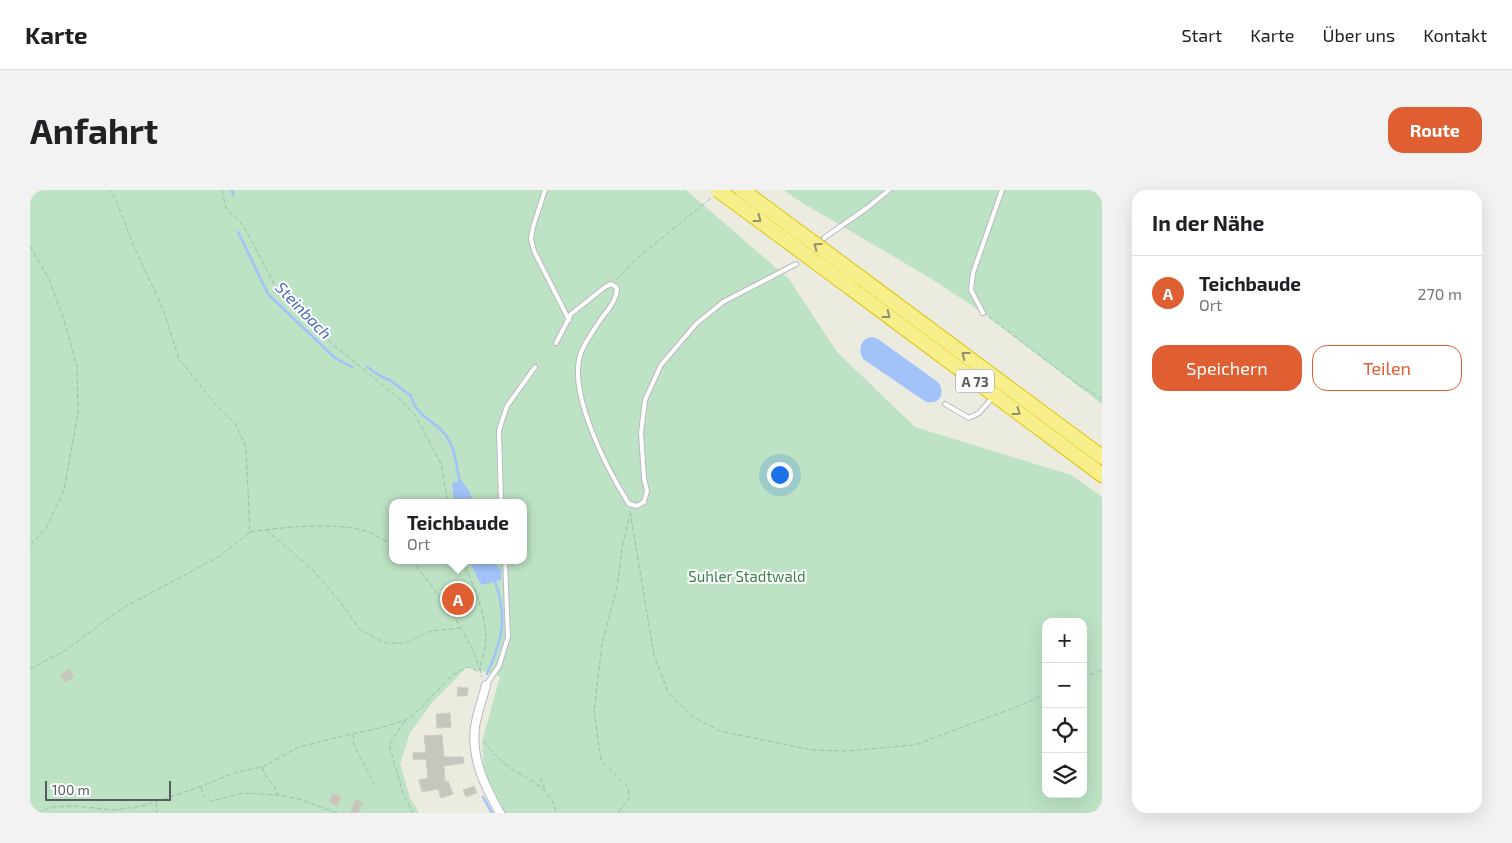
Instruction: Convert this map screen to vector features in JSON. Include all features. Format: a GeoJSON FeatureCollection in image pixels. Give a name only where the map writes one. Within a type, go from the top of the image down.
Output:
{"type":"FeatureCollection","features":[{"type":"Feature","properties":{"kind":"highway","name":"A 73"},"geometry":{"type":"LineString","coordinates":[[742,190],[995,396],[1102,475]]}},
{"type":"Feature","properties":{"kind":"highway","name":"A 73"},"geometry":{"type":"LineString","coordinates":[[716,193],[852,280],[1102,457]]}},
{"type":"Feature","properties":{"kind":"street"},"geometry":{"type":"LineString","coordinates":[[486,685],[475,732],[476,755],[489,794],[500,813]]}},
{"type":"Feature","properties":{"kind":"lane"},"geometry":{"type":"LineString","coordinates":[[545,190],[531,239],[534,251],[568,320]]}},
{"type":"Feature","properties":{"kind":"lane"},"geometry":{"type":"LineString","coordinates":[[824,238],[867,208],[888,190]]}},
{"type":"Feature","properties":{"kind":"lane"},"geometry":{"type":"LineString","coordinates":[[983,313],[971,290],[973,273],[1002,190]]}},
{"type":"Feature","properties":{"kind":"lane"},"geometry":{"type":"LineString","coordinates":[[556,344],[571,314],[605,287],[611,284],[617,289],[614,301],[582,349],[578,365],[578,380],[585,411],[596,443],[618,488],[629,504],[637,506],[644,502],[647,492],[644,478],[641,433],[645,400],[661,365],[696,324],[723,302],[796,264]]}},
{"type":"Feature","properties":{"kind":"lane"},"geometry":{"type":"LineString","coordinates":[[501,499],[499,430],[507,406],[535,367]]}},
{"type":"Feature","properties":{"kind":"lane"},"geometry":{"type":"LineString","coordinates":[[945,404],[969,418],[980,413],[995,396]]}},
{"type":"Feature","properties":{"kind":"lane"},"geometry":{"type":"LineString","coordinates":[[486,685],[499,666],[508,637],[504,564]]}},
{"type":"Feature","properties":{"kind":"path"},"geometry":{"type":"LineString","coordinates":[[108,190],[116,200],[134,246],[163,309],[179,359],[217,406],[235,423],[246,447],[250,532]]}},
{"type":"Feature","properties":{"kind":"path"},"geometry":{"type":"LineString","coordinates":[[222,190],[226,208],[243,224],[276,287],[302,318],[401,400],[415,415],[441,464],[447,499]]}},
{"type":"Feature","properties":{"kind":"path"},"geometry":{"type":"LineString","coordinates":[[605,287],[617,279],[636,259],[716,193]]}},
{"type":"Feature","properties":{"kind":"path"},"geometry":{"type":"LineString","coordinates":[[30,246],[49,279],[78,366],[78,413],[64,490],[45,530],[30,545]]}},
{"type":"Feature","properties":{"kind":"path"},"geometry":{"type":"LineString","coordinates":[[983,313],[1078,384],[1102,399]]}},
{"type":"Feature","properties":{"kind":"path"},"geometry":{"type":"LineString","coordinates":[[629,504],[654,655],[668,692],[690,715],[720,731],[812,750],[845,751],[915,745],[1042,696]]}},
{"type":"Feature","properties":{"kind":"path"},"geometry":{"type":"LineString","coordinates":[[619,813],[629,799],[628,787],[601,760],[594,711],[602,645],[618,582],[622,547],[630,514]]}},
{"type":"Feature","properties":{"kind":"path"},"geometry":{"type":"LineString","coordinates":[[30,668],[66,650],[121,609],[220,556],[250,532],[304,527],[342,527],[366,531],[389,543]]}},
{"type":"Feature","properties":{"kind":"path"},"geometry":{"type":"LineString","coordinates":[[266,530],[310,567],[339,600],[360,630],[386,643],[406,643],[430,631],[460,628]]}},
{"type":"Feature","properties":{"kind":"path"},"geometry":{"type":"LineString","coordinates":[[414,564],[432,586],[460,628],[476,659],[486,685]]}},
{"type":"Feature","properties":{"kind":"path"},"geometry":{"type":"LineString","coordinates":[[464,564],[476,590],[484,618],[486,641],[480,672]]}},
{"type":"Feature","properties":{"kind":"path"},"geometry":{"type":"LineString","coordinates":[[414,813],[403,793],[389,745],[406,720],[422,707],[451,676],[467,667],[480,672]]}},
{"type":"Feature","properties":{"kind":"path"},"geometry":{"type":"LineString","coordinates":[[1087,676],[1102,670]]}},
{"type":"Feature","properties":{"kind":"path"},"geometry":{"type":"LineString","coordinates":[[38,813],[50,807],[74,806],[115,810],[142,806],[201,787],[237,772],[262,767],[299,747],[406,720]]}},
{"type":"Feature","properties":{"kind":"path"},"geometry":{"type":"LineString","coordinates":[[475,732],[492,753],[508,767],[546,790]]}},
{"type":"Feature","properties":{"kind":"path"},"geometry":{"type":"LineString","coordinates":[[352,734],[354,745],[374,784]]}},
{"type":"Feature","properties":{"kind":"path"},"geometry":{"type":"LineString","coordinates":[[262,767],[266,779],[273,784],[278,795]]}},
{"type":"Feature","properties":{"kind":"path"},"geometry":{"type":"LineString","coordinates":[[540,778],[556,813]]}},
{"type":"Feature","properties":{"kind":"path"},"geometry":{"type":"LineString","coordinates":[[201,787],[204,797],[212,801],[243,793],[278,795],[299,799],[337,813]]}},
{"type":"Feature","properties":{"kind":"path"},"geometry":{"type":"LineString","coordinates":[[156,802],[157,813]]}},
{"type":"Feature","properties":{"kind":"green space","name":"Suhler Stadtwald"},"geometry":{"type":"Polygon","coordinates":[[[30,190],[686,190],[789,279],[837,352],[915,427],[1071,475],[1102,497],[1102,813],[504,813],[496,801],[484,769],[482,742],[500,676],[467,667],[431,704],[410,733],[400,764],[410,798],[419,813],[30,813],[30,190]]]}},
{"type":"Feature","properties":{"kind":"green space"},"geometry":{"type":"Polygon","coordinates":[[[784,190],[1102,190],[1102,404],[983,313],[930,278],[796,199],[784,190]]]}},
{"type":"Feature","properties":{"kind":"water"},"geometry":{"type":"Polygon","coordinates":[[[873,337],[939,383],[941,387],[940,398],[935,402],[926,402],[863,359],[861,345],[865,339],[873,337]]]}},
{"type":"Feature","properties":{"kind":"water"},"geometry":{"type":"Polygon","coordinates":[[[461,480],[470,492],[472,499],[454,499],[452,483],[461,480]]]}},
{"type":"Feature","properties":{"kind":"water"},"geometry":{"type":"Polygon","coordinates":[[[471,564],[495,564],[501,570],[501,580],[481,585],[471,564]]]}},
{"type":"Feature","properties":{"kind":"building"},"geometry":{"type":"Polygon","coordinates":[[[458,592],[463,603],[458,606],[452,595],[458,592]]]}},
{"type":"Feature","properties":{"kind":"building"},"geometry":{"type":"Polygon","coordinates":[[[70,669],[74,677],[65,682],[60,675],[70,669]]]}},
{"type":"Feature","properties":{"kind":"building"},"geometry":{"type":"Polygon","coordinates":[[[458,687],[468,688],[467,696],[457,696],[458,687]]]}},
{"type":"Feature","properties":{"kind":"building"},"geometry":{"type":"Polygon","coordinates":[[[450,713],[451,727],[437,728],[436,714],[450,713]]]}},
{"type":"Feature","properties":{"kind":"building"},"geometry":{"type":"Polygon","coordinates":[[[442,735],[444,757],[463,757],[464,763],[444,766],[445,782],[448,781],[453,794],[441,798],[438,789],[422,792],[419,780],[428,778],[426,759],[413,760],[413,753],[426,752],[424,736],[442,735]]]}},
{"type":"Feature","properties":{"kind":"building"},"geometry":{"type":"Polygon","coordinates":[[[474,786],[477,793],[466,797],[463,790],[474,786]]]}},
{"type":"Feature","properties":{"kind":"building"},"geometry":{"type":"Polygon","coordinates":[[[333,793],[341,797],[337,806],[329,802],[333,793]]]}},
{"type":"Feature","properties":{"kind":"building"},"geometry":{"type":"Polygon","coordinates":[[[356,799],[363,803],[358,813],[350,813],[356,799]]]}},
{"type":"Feature","properties":{"kind":"waterway","name":"Steinbach"},"geometry":{"type":"LineString","coordinates":[[232,190],[233,195]]}},
{"type":"Feature","properties":{"kind":"waterway","name":"Steinbach"},"geometry":{"type":"LineString","coordinates":[[238,232],[268,294],[335,358],[352,367]]}},
{"type":"Feature","properties":{"kind":"waterway","name":"Steinbach"},"geometry":{"type":"LineString","coordinates":[[367,367],[390,380],[411,396],[417,409],[443,432],[452,447],[460,482]]}},
{"type":"Feature","properties":{"kind":"waterway","name":"Steinbach"},"geometry":{"type":"LineString","coordinates":[[487,674],[497,650],[502,627],[501,605],[494,579]]}},
{"type":"Feature","properties":{"kind":"waterway","name":"Steinbach"},"geometry":{"type":"LineString","coordinates":[[483,797],[492,813]]}},
{"type":"Feature","properties":{"kind":"place","name":"Teichbaude"},"geometry":{"type":"Point","coordinates":[458,599]}}]}
